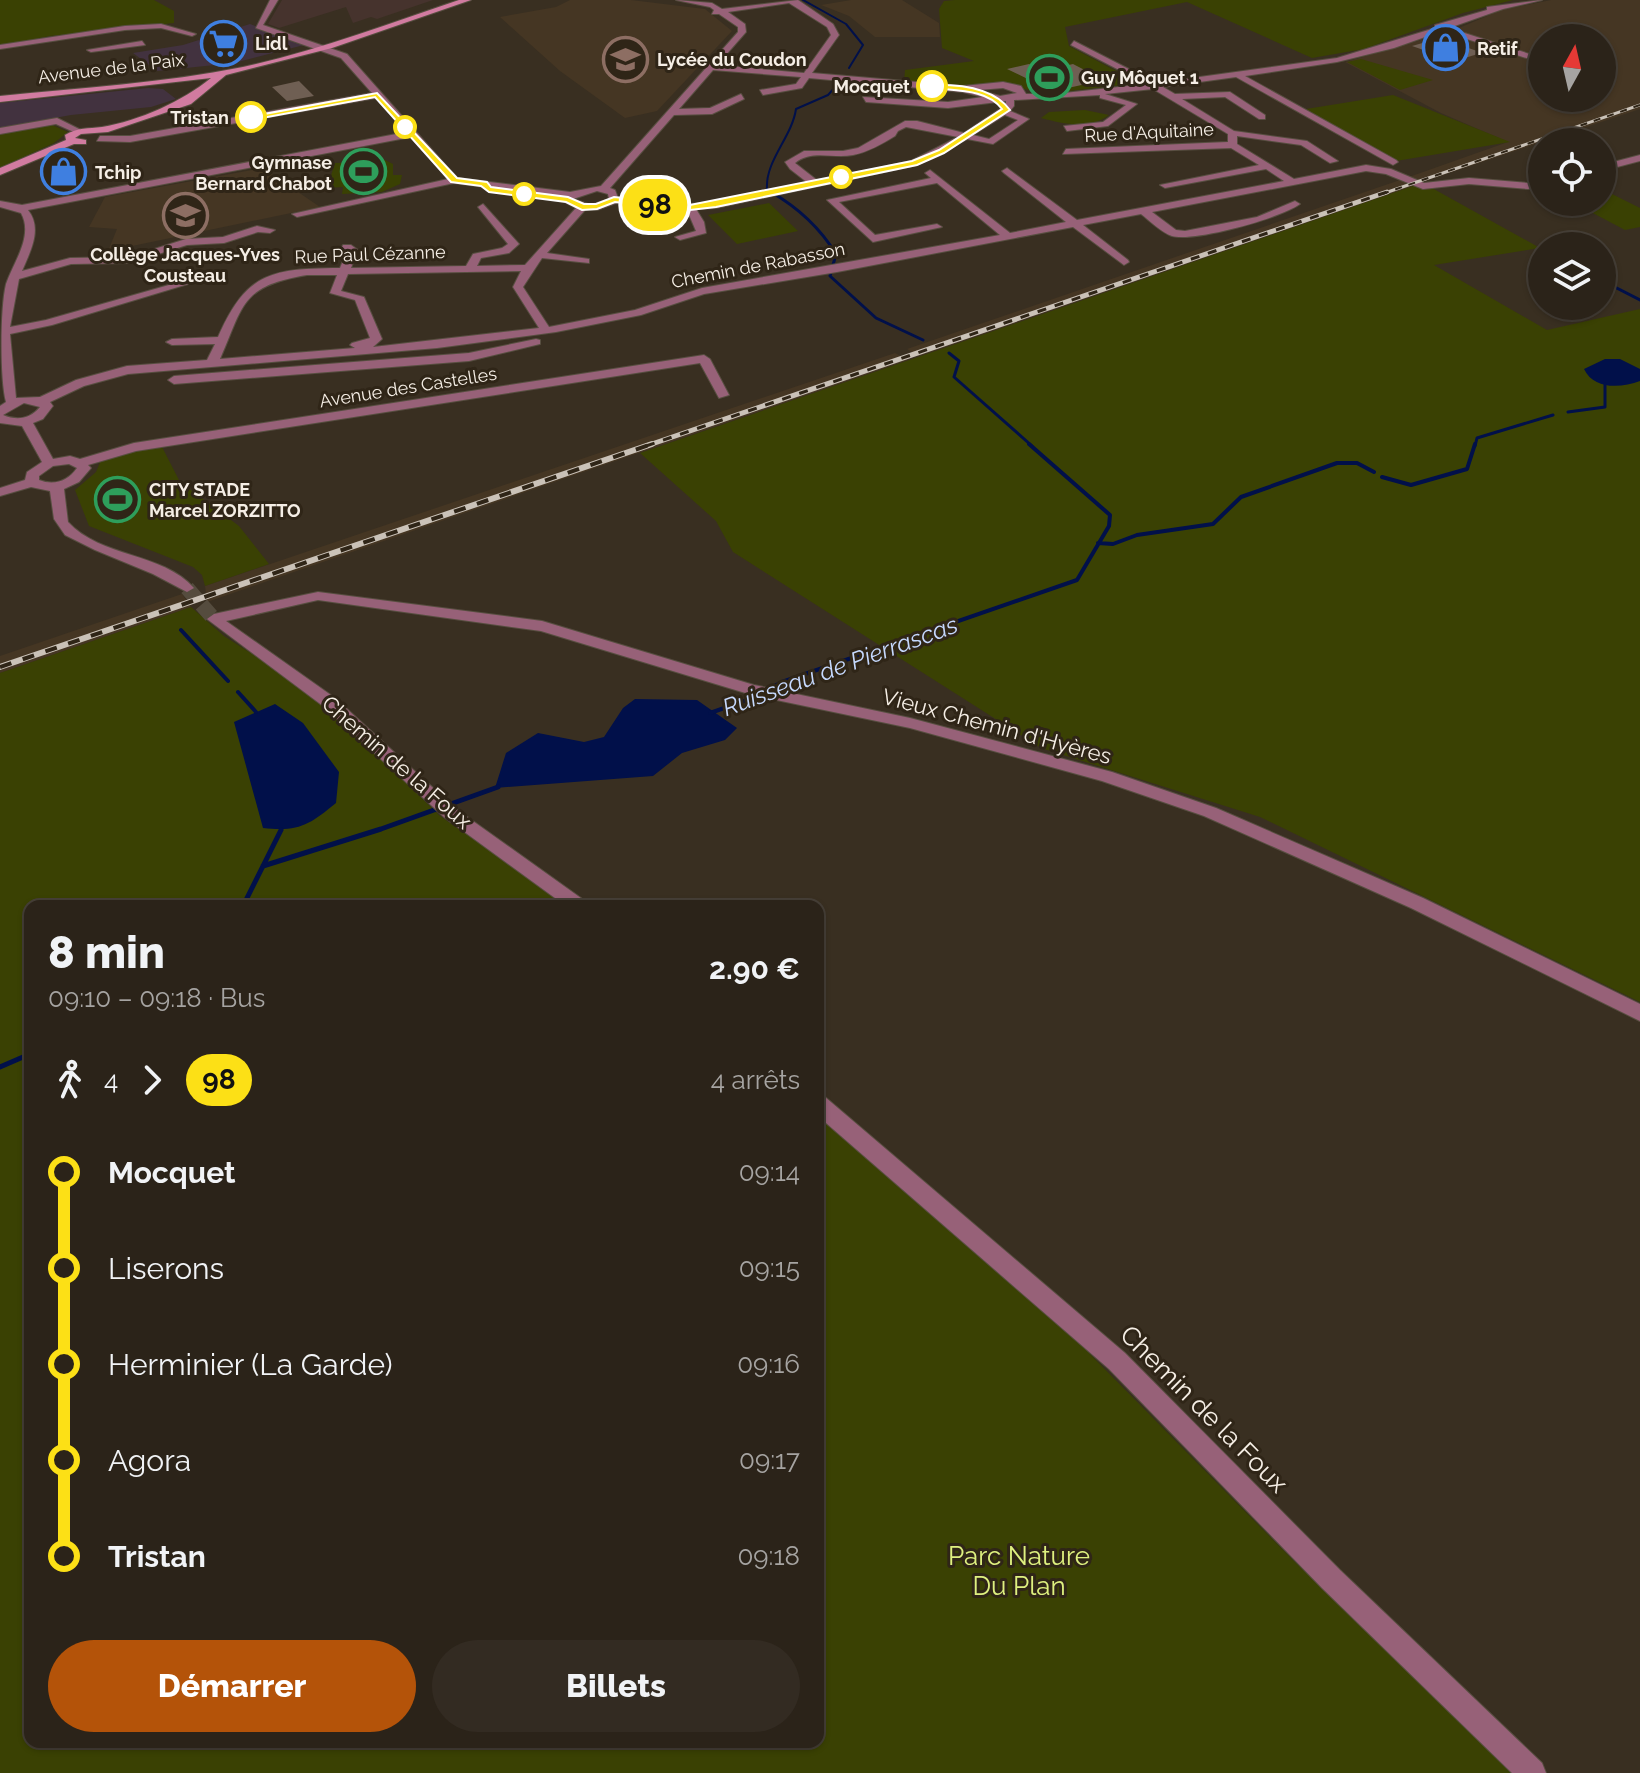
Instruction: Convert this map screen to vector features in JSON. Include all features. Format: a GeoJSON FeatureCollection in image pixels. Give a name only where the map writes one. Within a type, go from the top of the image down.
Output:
{"type":"FeatureCollection","features":[{"type":"Feature","properties":{"kind":"main road"},"geometry":{"type":"LineString","coordinates":[[178,105],[201,91],[224,71],[267,59],[328,48],[452,0]]}},
{"type":"Feature","properties":{"kind":"main road"},"geometry":{"type":"LineString","coordinates":[[224,71],[328,48],[467,0]]}},
{"type":"Feature","properties":{"kind":"main road"},"geometry":{"type":"LineString","coordinates":[[0,172],[76,136],[102,134],[218,90],[237,74],[256,66]]}},
{"type":"Feature","properties":{"kind":"main road","name":"Avenue de la Paix"},"geometry":{"type":"LineString","coordinates":[[0,98],[136,85],[224,71]]}},
{"type":"Feature","properties":{"kind":"main road","name":"Avenue de la Paix"},"geometry":{"type":"LineString","coordinates":[[0,98],[224,71]]}},
{"type":"Feature","properties":{"kind":"main road"},"geometry":{"type":"LineString","coordinates":[[136,85],[186,83],[195,84],[201,91]]}},
{"type":"Feature","properties":{"kind":"street"},"geometry":{"type":"LineString","coordinates":[[274,0],[259,26],[328,48],[377,95],[454,180]]}},
{"type":"Feature","properties":{"kind":"street"},"geometry":{"type":"LineString","coordinates":[[604,189],[742,32],[742,26],[706,3],[680,0]]}},
{"type":"Feature","properties":{"kind":"street"},"geometry":{"type":"LineString","coordinates":[[717,10],[779,0]]}},
{"type":"Feature","properties":{"kind":"street"},"geometry":{"type":"LineString","coordinates":[[671,1],[717,10],[791,0],[835,31],[799,86],[763,92]]}},
{"type":"Feature","properties":{"kind":"street"},"geometry":{"type":"LineString","coordinates":[[866,99],[948,105],[1240,76],[1365,54],[1500,8],[1538,0]]}},
{"type":"Feature","properties":{"kind":"street"},"geometry":{"type":"LineString","coordinates":[[0,47],[161,26],[192,34]]}},
{"type":"Feature","properties":{"kind":"street"},"geometry":{"type":"LineString","coordinates":[[1440,28],[1528,56]]}},
{"type":"Feature","properties":{"kind":"street"},"geometry":{"type":"LineString","coordinates":[[108,48],[120,29]]}},
{"type":"Feature","properties":{"kind":"street"},"geometry":{"type":"LineString","coordinates":[[91,50],[142,43]]}},
{"type":"Feature","properties":{"kind":"street"},"geometry":{"type":"LineString","coordinates":[[1074,43],[1155,86],[1232,133],[1304,143],[1333,161]]}},
{"type":"Feature","properties":{"kind":"street"},"geometry":{"type":"LineString","coordinates":[[711,67],[984,91],[1003,85],[1017,96]]}},
{"type":"Feature","properties":{"kind":"street"},"geometry":{"type":"LineString","coordinates":[[1240,76],[1393,162]]}},
{"type":"Feature","properties":{"kind":"street"},"geometry":{"type":"LineString","coordinates":[[815,183],[790,162],[809,150],[839,155],[856,152],[901,125],[917,124],[990,142],[1025,119],[1005,111],[996,98],[984,91]]}},
{"type":"Feature","properties":{"kind":"street"},"geometry":{"type":"LineString","coordinates":[[1067,128],[1105,124],[1133,104],[1093,93]]}},
{"type":"Feature","properties":{"kind":"street"},"geometry":{"type":"LineString","coordinates":[[1173,97],[1227,94],[1262,117]]}},
{"type":"Feature","properties":{"kind":"street"},"geometry":{"type":"LineString","coordinates":[[102,134],[141,137],[377,95]]}},
{"type":"Feature","properties":{"kind":"street"},"geometry":{"type":"LineString","coordinates":[[570,195],[570,202],[582,207],[597,207],[614,200],[690,207],[914,163],[941,151],[1005,111],[1017,96]]}},
{"type":"Feature","properties":{"kind":"street"},"geometry":{"type":"LineString","coordinates":[[671,112],[712,111],[741,97]]}},
{"type":"Feature","properties":{"kind":"street"},"geometry":{"type":"LineString","coordinates":[[895,112],[920,117],[917,124]]}},
{"type":"Feature","properties":{"kind":"street"},"geometry":{"type":"LineString","coordinates":[[0,131],[57,121],[76,136]]}},
{"type":"Feature","properties":{"kind":"street"},"geometry":{"type":"LineString","coordinates":[[1232,133],[1233,145],[1293,182]]}},
{"type":"Feature","properties":{"kind":"street"},"geometry":{"type":"LineString","coordinates":[[0,203],[21,208],[411,134]]}},
{"type":"Feature","properties":{"kind":"street","name":"Rue d'Aquitaine"},"geometry":{"type":"LineString","coordinates":[[1066,152],[1233,145]]}},
{"type":"Feature","properties":{"kind":"street"},"geometry":{"type":"LineString","coordinates":[[1199,148],[1216,167]]}},
{"type":"Feature","properties":{"kind":"street"},"geometry":{"type":"LineString","coordinates":[[1616,164],[1640,158]]}},
{"type":"Feature","properties":{"kind":"street"},"geometry":{"type":"LineString","coordinates":[[914,163],[1008,236]]}},
{"type":"Feature","properties":{"kind":"street"},"geometry":{"type":"LineString","coordinates":[[1165,185],[1216,167],[1268,166]]}},
{"type":"Feature","properties":{"kind":"street"},"geometry":{"type":"LineString","coordinates":[[1007,171],[1124,262]]}},
{"type":"Feature","properties":{"kind":"street","name":"Chemin de Rabasson"},"geometry":{"type":"LineString","coordinates":[[42,401],[80,383],[127,370],[494,339],[605,320],[702,291],[840,268],[1293,182],[1347,179],[1370,171],[1397,176],[1423,186],[1469,181],[1528,186]]}},
{"type":"Feature","properties":{"kind":"street"},"geometry":{"type":"LineString","coordinates":[[297,214],[454,180],[570,195],[584,189],[604,189],[612,192],[614,200]]}},
{"type":"Feature","properties":{"kind":"street"},"geometry":{"type":"LineString","coordinates":[[937,227],[873,239],[832,200],[938,180]]}},
{"type":"Feature","properties":{"kind":"street"},"geometry":{"type":"LineString","coordinates":[[0,203],[11,212],[19,227],[3,332],[8,395],[13,403]]}},
{"type":"Feature","properties":{"kind":"street"},"geometry":{"type":"LineString","coordinates":[[1144,211],[1173,233],[1185,234],[1260,219],[1295,204]]}},
{"type":"Feature","properties":{"kind":"street"},"geometry":{"type":"LineString","coordinates":[[470,268],[477,256],[505,251],[514,244],[483,207]]}},
{"type":"Feature","properties":{"kind":"street"},"geometry":{"type":"LineString","coordinates":[[545,329],[518,287],[528,268],[582,207]]}},
{"type":"Feature","properties":{"kind":"street"},"geometry":{"type":"LineString","coordinates":[[680,237],[701,233],[699,222],[690,207]]}},
{"type":"Feature","properties":{"kind":"street"},"geometry":{"type":"LineString","coordinates":[[14,275],[23,259],[29,235],[28,215],[21,208]]}},
{"type":"Feature","properties":{"kind":"street"},"geometry":{"type":"LineString","coordinates":[[14,275],[70,261],[138,259],[186,242],[224,240],[257,229],[270,230]]}},
{"type":"Feature","properties":{"kind":"street"},"geometry":{"type":"LineString","coordinates":[[172,342],[368,345],[376,339],[359,297],[335,293],[353,250],[347,247]]}},
{"type":"Feature","properties":{"kind":"street"},"geometry":{"type":"LineString","coordinates":[[540,255],[585,261]]}},
{"type":"Feature","properties":{"kind":"street","name":"Rue Paul Cézanne"},"geometry":{"type":"LineString","coordinates":[[212,363],[244,297],[257,285],[279,277],[307,272],[528,268]]}},
{"type":"Feature","properties":{"kind":"street"},"geometry":{"type":"LineString","coordinates":[[3,332],[48,323],[183,284]]}},
{"type":"Feature","properties":{"kind":"street"},"geometry":{"type":"LineString","coordinates":[[174,380],[469,357],[620,328]]}},
{"type":"Feature","properties":{"kind":"street"},"geometry":{"type":"LineString","coordinates":[[371,366],[373,351]]}},
{"type":"Feature","properties":{"kind":"street","name":"Avenue des Castelles"},"geometry":{"type":"LineString","coordinates":[[80,463],[134,447],[704,359],[723,395]]}},
{"type":"Feature","properties":{"kind":"street"},"geometry":{"type":"LineString","coordinates":[[0,412],[13,403],[32,399],[42,401],[47,406],[44,412],[25,421],[12,423],[0,418]]}},
{"type":"Feature","properties":{"kind":"street"},"geometry":{"type":"LineString","coordinates":[[25,421],[49,463]]}},
{"type":"Feature","properties":{"kind":"street"},"geometry":{"type":"LineString","coordinates":[[0,492],[32,482],[44,487],[57,486],[80,475],[84,468],[80,463],[64,460],[49,463],[35,471],[32,482]]}},
{"type":"Feature","properties":{"kind":"street"},"geometry":{"type":"LineString","coordinates":[[57,486],[60,518],[70,533],[165,571],[186,586]]}},
{"type":"Feature","properties":{"kind":"street","name":"Vieux Chemin d'Hyères"},"geometry":{"type":"LineString","coordinates":[[214,619],[318,596],[542,626],[752,690],[910,723],[1106,776],[1210,812],[1417,903],[1640,1013]]}},
{"type":"Feature","properties":{"kind":"street","name":"Chemin de la Foux"},"geometry":{"type":"LineString","coordinates":[[214,619],[329,702],[450,813],[571,900]]}},
{"type":"Feature","properties":{"kind":"street","name":"Chemin de la Foux"},"geometry":{"type":"LineString","coordinates":[[824,1108],[1117,1361],[1331,1579],[1532,1773]]}},
{"type":"Feature","properties":{"kind":"shaded area"},"geometry":{"type":"Polygon","coordinates":[[[282,0],[433,0],[377,19],[371,17],[353,23],[346,7],[279,28],[268,24],[282,0]]]}},
{"type":"Feature","properties":{"kind":"shaded area","name":"Lycée du Coudon"},"geometry":{"type":"Polygon","coordinates":[[[570,0],[631,0],[705,9],[732,31],[657,111],[625,118],[560,71],[500,17],[556,7],[570,0]]]}},
{"type":"Feature","properties":{"kind":"shaded area"},"geometry":{"type":"Polygon","coordinates":[[[851,0],[902,0],[939,23],[940,37],[875,37],[849,16],[821,5],[851,0]]]}},
{"type":"Feature","properties":{"kind":"shaded area"},"geometry":{"type":"Polygon","coordinates":[[[1551,0],[1640,0],[1640,109],[1583,128],[1528,128],[1528,147],[1422,182],[1409,177],[1508,142],[1441,113],[1345,62],[1452,31],[1501,10],[1551,0]]]}},
{"type":"Feature","properties":{"kind":"shaded area"},"geometry":{"type":"Polygon","coordinates":[[[250,24],[304,45],[234,63],[157,71],[133,53],[183,45],[250,24]]]}},
{"type":"Feature","properties":{"kind":"shaded area"},"geometry":{"type":"Polygon","coordinates":[[[163,89],[176,99],[151,107],[71,115],[0,128],[0,103],[163,89]]]}},
{"type":"Feature","properties":{"kind":"shaded area","name":"Collège Jacques-Yves Cousteau"},"geometry":{"type":"Polygon","coordinates":[[[263,168],[320,207],[108,251],[117,229],[89,227],[105,197],[263,168]]]}},
{"type":"Feature","properties":{"kind":"shaded area"},"geometry":{"type":"Polygon","coordinates":[[[1400,180],[1413,186],[919,356],[907,349],[1400,180]]]}},
{"type":"Feature","properties":{"kind":"shaded area"},"geometry":{"type":"Polygon","coordinates":[[[895,353],[908,360],[207,602],[205,586],[895,353]]]}},
{"type":"Feature","properties":{"kind":"shaded area"},"geometry":{"type":"Polygon","coordinates":[[[1605,359],[1620,359],[1640,369],[1640,381],[1609,386],[1594,381],[1584,369],[1605,359]]]}},
{"type":"Feature","properties":{"kind":"shaded area"},"geometry":{"type":"Polygon","coordinates":[[[182,594],[191,607],[0,673],[0,656],[182,594]]]}},
{"type":"Feature","properties":{"kind":"shaded area"},"geometry":{"type":"Polygon","coordinates":[[[635,699],[697,700],[737,728],[725,740],[682,753],[653,776],[495,788],[506,753],[538,733],[584,742],[604,737],[623,708],[635,699]]]}},
{"type":"Feature","properties":{"kind":"shaded area"},"geometry":{"type":"Polygon","coordinates":[[[275,704],[303,723],[339,772],[336,803],[311,822],[295,828],[263,828],[234,722],[275,704]]]}},
{"type":"Feature","properties":{"kind":"green space"},"geometry":{"type":"Polygon","coordinates":[[[0,0],[154,0],[174,11],[174,23],[50,36],[0,46],[0,0]]]}},
{"type":"Feature","properties":{"kind":"green space"},"geometry":{"type":"Polygon","coordinates":[[[1513,0],[1463,13],[1364,49],[1312,58],[1187,2],[1065,27],[1069,46],[1139,83],[1043,94],[1000,82],[962,87],[904,82],[905,70],[974,61],[942,48],[939,9],[944,1],[1513,0]]]}},
{"type":"Feature","properties":{"kind":"green space"},"geometry":{"type":"Polygon","coordinates":[[[1361,59],[1433,80],[1400,90],[1347,62],[1361,59]]]}},
{"type":"Feature","properties":{"kind":"green space"},"geometry":{"type":"Polygon","coordinates":[[[1393,95],[1510,142],[1396,161],[1306,109],[1393,95]]]}},
{"type":"Feature","properties":{"kind":"green space"},"geometry":{"type":"Polygon","coordinates":[[[1085,110],[1109,115],[1085,124],[1067,124],[1041,118],[1049,112],[1085,110]]]}},
{"type":"Feature","properties":{"kind":"green space"},"geometry":{"type":"Polygon","coordinates":[[[50,124],[68,132],[54,143],[0,168],[0,134],[50,124]]]}},
{"type":"Feature","properties":{"kind":"green space","name":"Gymnase Bernard Chabot"},"geometry":{"type":"Polygon","coordinates":[[[371,153],[393,164],[393,175],[402,175],[400,184],[382,192],[342,194],[343,187],[327,188],[335,163],[365,162],[371,153]]]}},
{"type":"Feature","properties":{"kind":"green space"},"geometry":{"type":"Polygon","coordinates":[[[1413,186],[1432,188],[1528,241],[1528,250],[1434,265],[1528,320],[1547,330],[1591,320],[1616,320],[1616,314],[1640,309],[1640,1002],[1260,817],[1041,748],[733,552],[716,521],[640,453],[1413,186]]]}},
{"type":"Feature","properties":{"kind":"green space"},"geometry":{"type":"Polygon","coordinates":[[[1616,196],[1640,208],[1640,227],[1625,230],[1598,216],[1616,216],[1616,196]]]}},
{"type":"Feature","properties":{"kind":"green space"},"geometry":{"type":"Polygon","coordinates":[[[769,203],[798,231],[737,244],[708,215],[769,203]]]}},
{"type":"Feature","properties":{"kind":"green space"},"geometry":{"type":"Polygon","coordinates":[[[160,443],[180,482],[239,526],[269,564],[205,586],[202,575],[193,567],[89,526],[75,490],[96,472],[101,460],[160,443]]]}},
{"type":"Feature","properties":{"kind":"green space","name":"Parc Nature Du Plan"},"geometry":{"type":"Polygon","coordinates":[[[191,607],[224,636],[294,681],[357,735],[440,816],[560,900],[24,900],[24,1748],[824,1748],[824,1117],[1083,1347],[1293,1560],[1512,1773],[0,1773],[0,673],[191,607]]]}},
{"type":"Feature","properties":{"kind":"building","name":"Retif"},"geometry":{"type":"Polygon","coordinates":[[[1440,38],[1481,53],[1455,61],[1412,46],[1440,38]]]}},
{"type":"Feature","properties":{"kind":"building","name":"Guy Môquet 1"},"geometry":{"type":"Polygon","coordinates":[[[1029,64],[1043,71],[1073,64],[1104,80],[1059,90],[1007,69],[1029,64]]]}},
{"type":"Feature","properties":{"kind":"building"},"geometry":{"type":"Polygon","coordinates":[[[299,81],[314,96],[287,101],[272,87],[299,81]]]}},
{"type":"Feature","properties":{"kind":"waterway","name":"Ruisseau de Pierrascas"},"geometry":{"type":"LineString","coordinates":[[803,0],[846,24],[863,45],[849,68]]}},
{"type":"Feature","properties":{"kind":"waterway","name":"Ruisseau de Pierrascas"},"geometry":{"type":"LineString","coordinates":[[775,194],[767,189],[770,169],[790,129],[796,109],[828,95],[837,85]]}},
{"type":"Feature","properties":{"kind":"waterway","name":"Ruisseau de Pierrascas"},"geometry":{"type":"LineString","coordinates":[[771,192],[790,204],[830,244],[836,254],[830,276],[876,318],[923,340]]}},
{"type":"Feature","properties":{"kind":"waterway"},"geometry":{"type":"LineString","coordinates":[[1616,288],[1640,300]]}},
{"type":"Feature","properties":{"kind":"waterway","name":"Ruisseau de Pierrascas"},"geometry":{"type":"LineString","coordinates":[[949,353],[959,361],[954,377],[1032,446]]}},
{"type":"Feature","properties":{"kind":"waterway"},"geometry":{"type":"LineString","coordinates":[[1568,412],[1605,407],[1605,384]]}},
{"type":"Feature","properties":{"kind":"waterway"},"geometry":{"type":"LineString","coordinates":[[1475,446],[1477,438],[1553,415]]}},
{"type":"Feature","properties":{"kind":"waterway","name":"Ruisseau de Pierrascas"},"geometry":{"type":"LineString","coordinates":[[1029,444],[1110,515],[1109,526],[1099,543]]}},
{"type":"Feature","properties":{"kind":"waterway"},"geometry":{"type":"LineString","coordinates":[[1382,477],[1411,485],[1467,469],[1475,444]]}},
{"type":"Feature","properties":{"kind":"waterway"},"geometry":{"type":"LineString","coordinates":[[1099,543],[1113,544],[1137,535],[1213,524],[1241,497],[1337,463],[1357,463],[1374,472]]}},
{"type":"Feature","properties":{"kind":"waterway","name":"Ruisseau de Pierrascas"},"geometry":{"type":"LineString","coordinates":[[710,713],[750,699],[782,682],[1077,580],[1099,543]]}},
{"type":"Feature","properties":{"kind":"waterway"},"geometry":{"type":"LineString","coordinates":[[181,630],[228,681]]}},
{"type":"Feature","properties":{"kind":"waterway"},"geometry":{"type":"LineString","coordinates":[[238,692],[256,712]]}},
{"type":"Feature","properties":{"kind":"waterway","name":"Ruisseau de Pierrascas"},"geometry":{"type":"LineString","coordinates":[[263,866],[381,829],[498,787]]}},
{"type":"Feature","properties":{"kind":"waterway"},"geometry":{"type":"LineString","coordinates":[[263,866],[281,830]]}},
{"type":"Feature","properties":{"kind":"waterway"},"geometry":{"type":"LineString","coordinates":[[246,900],[263,866]]}},
{"type":"Feature","properties":{"kind":"waterway"},"geometry":{"type":"LineString","coordinates":[[0,1067],[24,1057]]}},
{"type":"Feature","properties":{"kind":"tunnel"},"geometry":{"type":"LineString","coordinates":[[187,588],[214,619]]}},
{"type":"Feature","properties":{"kind":"railway"},"geometry":{"type":"LineString","coordinates":[[1382,194],[1640,105]]}},
{"type":"Feature","properties":{"kind":"railway"},"geometry":{"type":"LineString","coordinates":[[646,446],[1387,192]]}},
{"type":"Feature","properties":{"kind":"railway"},"geometry":{"type":"LineString","coordinates":[[0,667],[652,444]]}},
{"type":"Feature","properties":{"kind":"bus line","name":"98"},"geometry":{"type":"LineString","coordinates":[[251,117],[377,95],[454,180],[484,184],[489,189],[568,200],[582,207],[597,207],[614,200],[676,208],[716,205],[914,163],[931,157],[1006,110],[998,99],[983,93],[932,86]]}},
{"type":"Feature","properties":{"kind":"place","name":"Lidl"},"geometry":{"type":"Point","coordinates":[224,43]}},
{"type":"Feature","properties":{"kind":"place","name":"Retif"},"geometry":{"type":"Point","coordinates":[1446,48]}},
{"type":"Feature","properties":{"kind":"place","name":"Lycée du Coudon"},"geometry":{"type":"Point","coordinates":[626,59]}},
{"type":"Feature","properties":{"kind":"place","name":"Guy Môquet 1"},"geometry":{"type":"Point","coordinates":[1050,77]}},
{"type":"Feature","properties":{"kind":"place","name":"Mocquet"},"geometry":{"type":"Point","coordinates":[932,86]}},
{"type":"Feature","properties":{"kind":"place","name":"Tristan"},"geometry":{"type":"Point","coordinates":[251,117]}},
{"type":"Feature","properties":{"kind":"place","name":"Tchip"},"geometry":{"type":"Point","coordinates":[64,172]}},
{"type":"Feature","properties":{"kind":"place","name":"Gymnase Bernard Chabot"},"geometry":{"type":"Point","coordinates":[363,172]}},
{"type":"Feature","properties":{"kind":"place","name":"Collège Jacques-Yves Cousteau"},"geometry":{"type":"Point","coordinates":[185,216]}},
{"type":"Feature","properties":{"kind":"place","name":"CITY STADE Marcel ZORZITTO"},"geometry":{"type":"Point","coordinates":[118,499]}}]}
